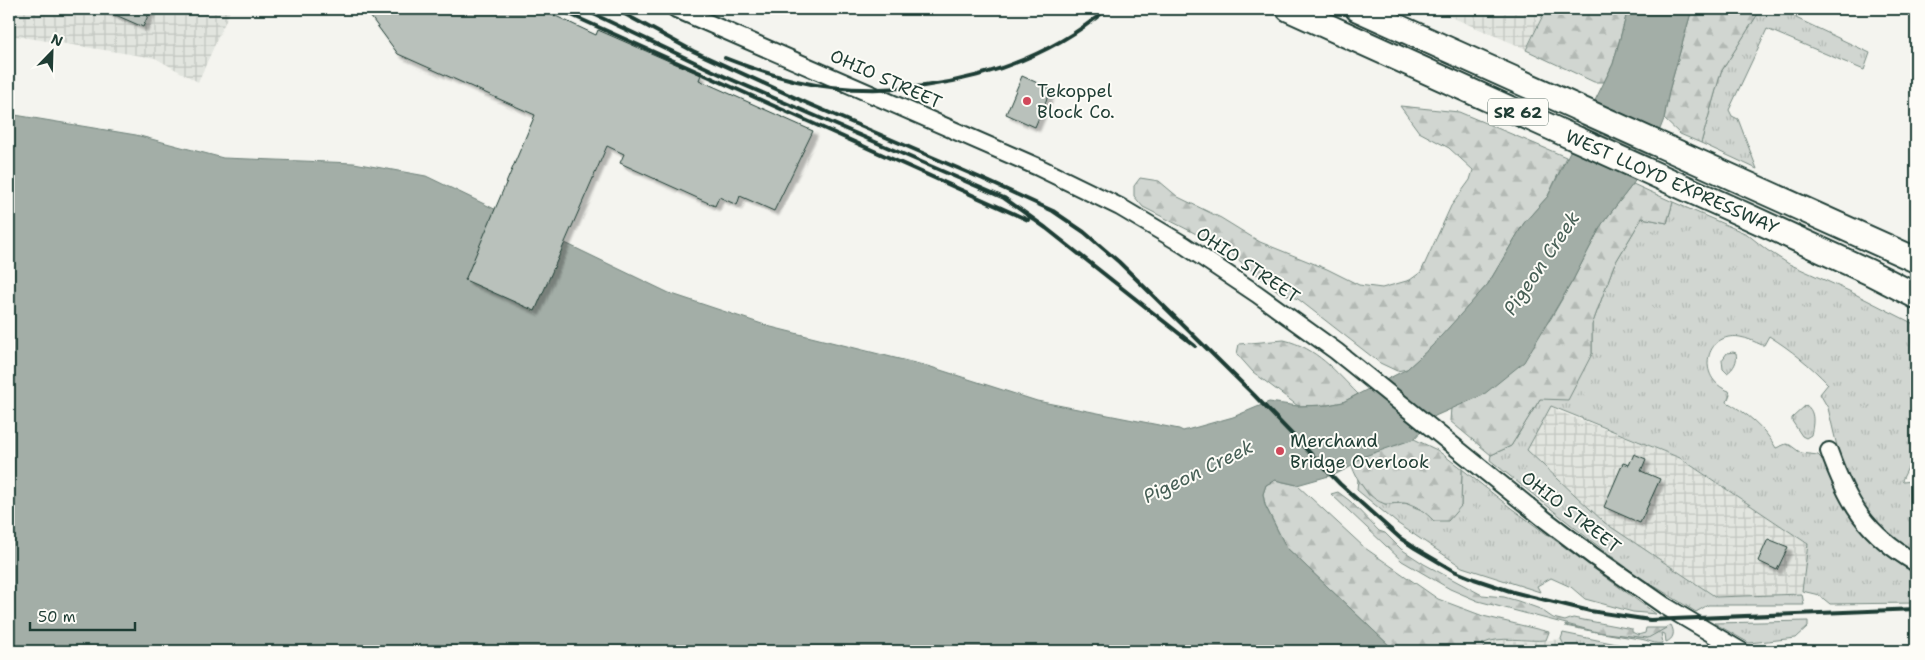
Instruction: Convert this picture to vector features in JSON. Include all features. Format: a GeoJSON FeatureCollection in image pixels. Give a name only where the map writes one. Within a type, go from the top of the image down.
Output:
{"type":"FeatureCollection","features":[{"type":"Feature","properties":{"kind":"highway","name":"WEST LLOYD EXPRESSWAY"},"geometry":{"type":"LineString","coordinates":[[1289,9],[1746,215],[1916,296]]}},
{"type":"Feature","properties":{"kind":"highway","name":"WEST LLOYD EXPRESSWAY"},"geometry":{"type":"LineString","coordinates":[[1358,9],[1916,260]]}},
{"type":"Feature","properties":{"kind":"highway"},"geometry":{"type":"LineString","coordinates":[[1830,221],[1916,251]]}},
{"type":"Feature","properties":{"kind":"street","name":"OHIO STREET"},"geometry":{"type":"LineString","coordinates":[[676,9],[1038,167],[1120,207],[1184,245],[1258,294],[1336,351],[1557,529],[1624,578],[1686,619],[1741,651]]}},
{"type":"Feature","properties":{"kind":"street"},"geometry":{"type":"LineString","coordinates":[[1829,451],[1844,490],[1856,512],[1892,548],[1916,563]]}},
{"type":"Feature","properties":{"kind":"shaded area"},"geometry":{"type":"Polygon","coordinates":[[[9,9],[231,9],[198,82],[155,58],[9,35],[9,9]]]}},
{"type":"Feature","properties":{"kind":"shaded area"},"geometry":{"type":"Polygon","coordinates":[[[1432,9],[1546,9],[1526,49],[1432,9]]]}},
{"type":"Feature","properties":{"kind":"shaded area"},"geometry":{"type":"Polygon","coordinates":[[[1551,406],[1558,411],[1680,458],[1808,544],[1802,594],[1716,597],[1605,523],[1527,450],[1551,406]]]}},
{"type":"Feature","properties":{"kind":"shaded area"},"geometry":{"type":"Polygon","coordinates":[[[1492,639],[1530,642],[1561,639],[1567,651],[1487,651],[1482,644],[1492,639]]]}},
{"type":"Feature","properties":{"kind":"green space"},"geometry":{"type":"Polygon","coordinates":[[[1546,9],[1628,9],[1613,64],[1604,82],[1594,82],[1526,50],[1546,9]]]}},
{"type":"Feature","properties":{"kind":"green space"},"geometry":{"type":"Polygon","coordinates":[[[1692,9],[1761,9],[1721,72],[1701,143],[1680,134],[1664,119],[1669,91],[1692,9]]]}},
{"type":"Feature","properties":{"kind":"green space"},"geometry":{"type":"Polygon","coordinates":[[[1761,9],[1800,9],[1796,18],[1870,53],[1864,70],[1767,29],[1729,110],[1732,116],[1738,119],[1757,169],[1701,143],[1721,72],[1761,9]]]}},
{"type":"Feature","properties":{"kind":"green space"},"geometry":{"type":"Polygon","coordinates":[[[1400,106],[1459,112],[1566,157],[1548,196],[1524,223],[1488,284],[1432,347],[1407,369],[1397,371],[1380,363],[1298,299],[1279,292],[1222,247],[1143,207],[1134,196],[1134,186],[1140,178],[1159,181],[1178,197],[1221,218],[1260,242],[1327,269],[1359,285],[1382,288],[1410,280],[1421,272],[1451,206],[1470,180],[1473,170],[1449,148],[1419,132],[1400,106]]]}},
{"type":"Feature","properties":{"kind":"green space"},"geometry":{"type":"Polygon","coordinates":[[[1633,184],[1673,202],[1667,223],[1642,218],[1614,265],[1592,325],[1592,354],[1568,400],[1540,399],[1511,446],[1491,455],[1450,421],[1451,407],[1483,395],[1550,320],[1602,224],[1633,184]]]}},
{"type":"Feature","properties":{"kind":"green space"},"geometry":{"type":"Polygon","coordinates":[[[1673,202],[1747,234],[1789,264],[1849,291],[1916,325],[1916,451],[1902,480],[1903,482],[1913,481],[1916,478],[1916,603],[1830,604],[1819,595],[1802,591],[1808,544],[1680,458],[1551,406],[1527,450],[1605,523],[1716,597],[1802,594],[1804,605],[1708,605],[1696,612],[1638,576],[1490,460],[1491,455],[1511,446],[1540,399],[1592,354],[1592,325],[1614,265],[1642,218],[1667,223],[1673,202]],[[1769,336],[1764,345],[1740,337],[1728,337],[1719,341],[1712,348],[1709,357],[1708,367],[1711,377],[1718,385],[1729,391],[1730,394],[1727,402],[1755,422],[1776,448],[1786,444],[1801,453],[1818,455],[1822,459],[1839,455],[1828,408],[1820,394],[1828,384],[1793,352],[1769,336]]]}},
{"type":"Feature","properties":{"kind":"green space"},"geometry":{"type":"Polygon","coordinates":[[[1284,340],[1306,349],[1325,361],[1358,394],[1343,402],[1328,405],[1298,406],[1253,372],[1237,354],[1239,344],[1284,340]]]}},
{"type":"Feature","properties":{"kind":"green space"},"geometry":{"type":"Polygon","coordinates":[[[1727,353],[1736,353],[1736,361],[1732,369],[1727,373],[1723,369],[1722,360],[1727,353]]]}},
{"type":"Feature","properties":{"kind":"green space"},"geometry":{"type":"Polygon","coordinates":[[[1806,405],[1813,415],[1813,419],[1811,435],[1806,438],[1802,436],[1792,418],[1806,405]]]}},
{"type":"Feature","properties":{"kind":"green space"},"geometry":{"type":"Polygon","coordinates":[[[1414,439],[1437,450],[1462,469],[1461,506],[1448,521],[1434,521],[1413,505],[1379,502],[1364,489],[1354,472],[1352,466],[1364,456],[1414,439]]]}},
{"type":"Feature","properties":{"kind":"green space"},"geometry":{"type":"Polygon","coordinates":[[[1462,469],[1511,508],[1656,614],[1633,612],[1585,599],[1571,587],[1551,578],[1537,586],[1540,592],[1462,567],[1397,523],[1357,490],[1358,479],[1368,494],[1385,504],[1405,503],[1424,511],[1434,521],[1461,506],[1462,469]]]}},
{"type":"Feature","properties":{"kind":"green space"},"geometry":{"type":"Polygon","coordinates":[[[1275,480],[1297,485],[1365,548],[1438,599],[1483,616],[1549,632],[1546,640],[1505,639],[1489,641],[1482,644],[1487,651],[1395,651],[1286,547],[1265,505],[1263,494],[1266,485],[1275,480]]]}},
{"type":"Feature","properties":{"kind":"green space"},"geometry":{"type":"Polygon","coordinates":[[[1338,492],[1401,549],[1424,564],[1482,595],[1504,597],[1518,601],[1540,609],[1553,618],[1565,621],[1573,618],[1632,629],[1632,632],[1638,635],[1645,633],[1646,628],[1666,628],[1648,638],[1597,632],[1478,601],[1450,589],[1402,561],[1331,494],[1338,492]]]}},
{"type":"Feature","properties":{"kind":"green space"},"geometry":{"type":"Polygon","coordinates":[[[1808,621],[1808,627],[1796,638],[1749,643],[1714,623],[1808,621]]]}},
{"type":"Feature","properties":{"kind":"green space"},"geometry":{"type":"Polygon","coordinates":[[[1565,625],[1597,632],[1565,626],[1565,625]]]}},
{"type":"Feature","properties":{"kind":"green space"},"geometry":{"type":"Polygon","coordinates":[[[1671,625],[1673,630],[1671,639],[1666,642],[1665,634],[1661,633],[1663,643],[1597,632],[1647,638],[1671,625]]]}},
{"type":"Feature","properties":{"kind":"green space"},"geometry":{"type":"Polygon","coordinates":[[[1563,633],[1641,649],[1632,651],[1567,651],[1561,639],[1563,633]]]}},
{"type":"Feature","properties":{"kind":"green space"},"geometry":{"type":"Polygon","coordinates":[[[1803,646],[1828,647],[1827,651],[1762,650],[1803,646]]]}},
{"type":"Feature","properties":{"kind":"water","name":"Pigeon Creek"},"geometry":{"type":"Polygon","coordinates":[[[1628,9],[1692,9],[1669,91],[1664,119],[1649,157],[1633,184],[1602,224],[1573,280],[1524,362],[1483,395],[1435,416],[1414,439],[1365,456],[1356,461],[1352,466],[1336,474],[1297,485],[1275,480],[1266,485],[1263,494],[1265,505],[1286,547],[1395,651],[9,651],[9,114],[136,135],[223,158],[354,163],[426,176],[669,293],[771,327],[931,367],[1037,401],[1183,431],[1233,417],[1269,402],[1298,406],[1328,405],[1343,402],[1407,369],[1432,346],[1488,284],[1524,223],[1548,196],[1613,64],[1628,9]]]}},
{"type":"Feature","properties":{"kind":"building"},"geometry":{"type":"Polygon","coordinates":[[[102,9],[151,9],[143,27],[102,9]]]}},
{"type":"Feature","properties":{"kind":"building"},"geometry":{"type":"Polygon","coordinates":[[[365,9],[544,9],[596,35],[598,30],[701,75],[699,80],[813,131],[774,211],[740,196],[737,205],[719,197],[715,206],[620,163],[624,154],[607,146],[535,311],[465,280],[535,115],[398,54],[365,9]]]}},
{"type":"Feature","properties":{"kind":"building"},"geometry":{"type":"Polygon","coordinates":[[[1022,76],[1051,89],[1035,127],[1006,114],[1022,76]]]}},
{"type":"Feature","properties":{"kind":"building"},"geometry":{"type":"Polygon","coordinates":[[[1634,454],[1646,459],[1641,471],[1660,479],[1640,523],[1604,507],[1623,463],[1629,465],[1634,454]]]}},
{"type":"Feature","properties":{"kind":"building"},"geometry":{"type":"Polygon","coordinates":[[[1768,539],[1788,547],[1777,570],[1758,561],[1768,539]]]}},
{"type":"Feature","properties":{"kind":"railway"},"geometry":{"type":"LineString","coordinates":[[558,9],[1028,220]]}},
{"type":"Feature","properties":{"kind":"railway"},"geometry":{"type":"LineString","coordinates":[[583,9],[728,78],[1004,198],[1046,228],[1195,346]]}},
{"type":"Feature","properties":{"kind":"railway"},"geometry":{"type":"LineString","coordinates":[[725,58],[804,83],[868,89],[904,88],[941,83],[977,75],[1012,64],[1046,49],[1078,31],[1107,9]]}},
{"type":"Feature","properties":{"kind":"railway"},"geometry":{"type":"LineString","coordinates":[[619,11],[693,51],[1053,211],[1084,232],[1119,262],[1254,395],[1340,484],[1400,538],[1454,571],[1513,592],[1590,611],[1650,620],[1916,609]]}},
{"type":"Feature","properties":{"kind":"place","name":"Tekoppel Block Co."},"geometry":{"type":"Point","coordinates":[1027,101]}},
{"type":"Feature","properties":{"kind":"place","name":"Merchand Bridge Overlook"},"geometry":{"type":"Point","coordinates":[1280,451]}}]}
